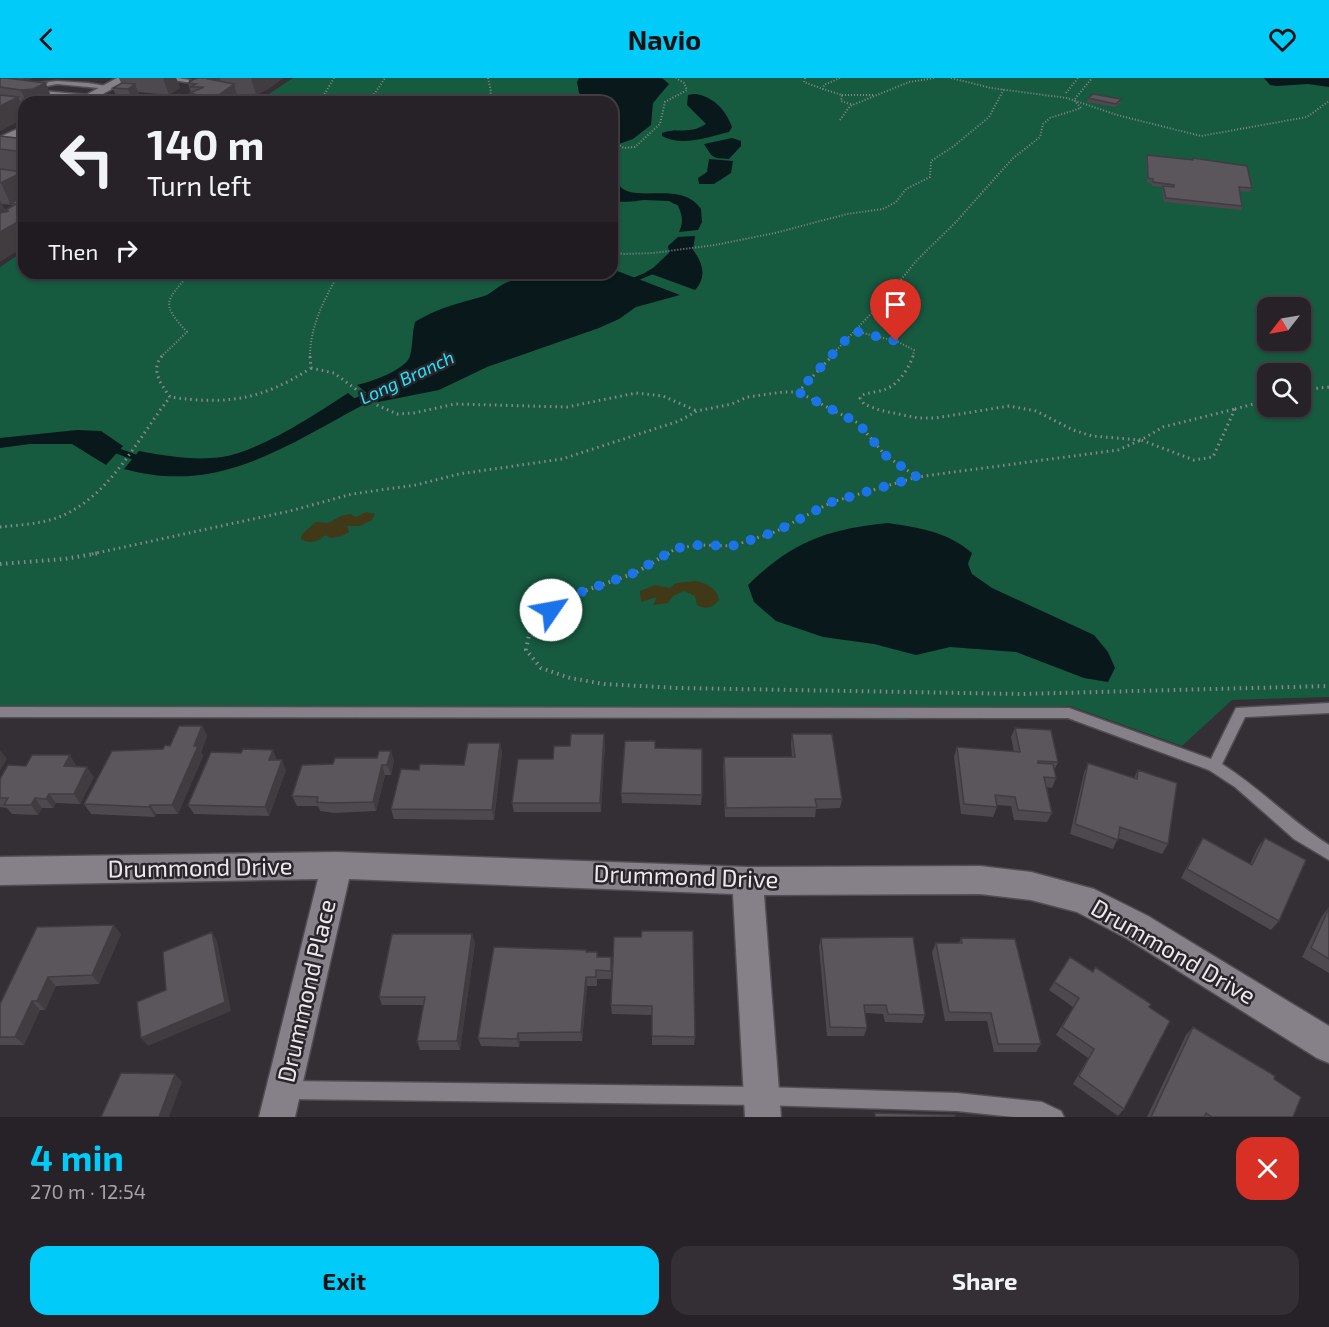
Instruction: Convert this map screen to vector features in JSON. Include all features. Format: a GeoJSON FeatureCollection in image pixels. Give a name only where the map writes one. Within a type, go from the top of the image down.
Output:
{"type":"FeatureCollection","features":[{"type":"Feature","properties":{"kind":"street"},"geometry":{"type":"LineString","coordinates":[[92,96],[126,78]]}},
{"type":"Feature","properties":{"kind":"street"},"geometry":{"type":"LineString","coordinates":[[0,142],[18,133]]}},
{"type":"Feature","properties":{"kind":"street","name":"Drummond Drive"},"geometry":{"type":"LineString","coordinates":[[0,871],[337,865],[748,881],[980,880],[1031,886],[1083,899],[1137,927],[1329,1046]]}},
{"type":"Feature","properties":{"kind":"street","name":"Drummond Place"},"geometry":{"type":"LineString","coordinates":[[280,1104],[337,865]]}},
{"type":"Feature","properties":{"kind":"street"},"geometry":{"type":"LineString","coordinates":[[748,881],[763,1107]]}},
{"type":"Feature","properties":{"kind":"lane"},"geometry":{"type":"LineString","coordinates":[[164,78],[204,82],[211,79]]}},
{"type":"Feature","properties":{"kind":"lane"},"geometry":{"type":"LineString","coordinates":[[60,96],[23,90],[44,82],[55,81],[109,87]]}},
{"type":"Feature","properties":{"kind":"lane"},"geometry":{"type":"LineString","coordinates":[[195,92],[204,87],[204,82]]}},
{"type":"Feature","properties":{"kind":"lane"},"geometry":{"type":"LineString","coordinates":[[1214,766],[1241,712],[1329,708]]}},
{"type":"Feature","properties":{"kind":"lane"},"geometry":{"type":"LineString","coordinates":[[0,712],[1069,713],[1214,766],[1240,783],[1299,834],[1329,853]]}},
{"type":"Feature","properties":{"kind":"lane"},"geometry":{"type":"LineString","coordinates":[[280,1104],[763,1107],[957,1102],[1042,1111],[1055,1117]]}},
{"type":"Feature","properties":{"kind":"path"},"geometry":{"type":"LineString","coordinates":[[324,96],[334,78]]}},
{"type":"Feature","properties":{"kind":"path"},"geometry":{"type":"LineString","coordinates":[[373,96],[385,78]]}},
{"type":"Feature","properties":{"kind":"path"},"geometry":{"type":"LineString","coordinates":[[488,78],[490,96]]}},
{"type":"Feature","properties":{"kind":"path"},"geometry":{"type":"LineString","coordinates":[[618,145],[624,148],[635,147],[660,124],[665,102],[687,90],[684,83],[676,78]]}},
{"type":"Feature","properties":{"kind":"path"},"geometry":{"type":"LineString","coordinates":[[805,78],[804,82],[842,94],[877,95]]}},
{"type":"Feature","properties":{"kind":"path"},"geometry":{"type":"LineString","coordinates":[[823,89],[824,85],[840,78]]}},
{"type":"Feature","properties":{"kind":"path"},"geometry":{"type":"LineString","coordinates":[[840,120],[845,111],[854,105],[909,82],[935,78]]}},
{"type":"Feature","properties":{"kind":"path"},"geometry":{"type":"LineString","coordinates":[[951,78],[1074,100],[1117,116],[1201,136],[1307,117],[1329,101]]}},
{"type":"Feature","properties":{"kind":"path"},"geometry":{"type":"LineString","coordinates":[[1066,93],[1078,78]]}},
{"type":"Feature","properties":{"kind":"path"},"geometry":{"type":"LineString","coordinates":[[1074,100],[1092,78]]}},
{"type":"Feature","properties":{"kind":"path"},"geometry":{"type":"LineString","coordinates":[[618,253],[653,253],[715,245],[775,233],[847,214],[883,209],[896,202],[906,189],[930,177],[931,161],[954,146],[989,117],[1004,89]]}},
{"type":"Feature","properties":{"kind":"path"},"geometry":{"type":"LineString","coordinates":[[842,94],[841,101],[854,105]]}},
{"type":"Feature","properties":{"kind":"path"},"geometry":{"type":"LineString","coordinates":[[798,392],[1012,159],[1040,137],[1042,124],[1050,118],[1081,108],[1074,100]]}},
{"type":"Feature","properties":{"kind":"path"},"geometry":{"type":"LineString","coordinates":[[184,279],[172,291],[168,306],[171,315],[187,332],[161,356],[155,367],[156,379],[170,397],[203,402],[246,400],[293,381],[311,368],[334,373],[377,405],[397,414],[414,413],[455,404],[567,407],[636,393],[663,396],[697,411]]}},
{"type":"Feature","properties":{"kind":"path"},"geometry":{"type":"LineString","coordinates":[[311,368],[308,347],[313,327],[319,309],[336,279]]}},
{"type":"Feature","properties":{"kind":"path"},"geometry":{"type":"LineString","coordinates":[[854,331],[908,344],[914,350],[914,357],[893,386],[860,398],[864,405],[918,418],[935,418],[1009,406],[1036,411],[1073,430],[1092,436],[1141,440],[1194,460],[1213,457],[1235,409]]}},
{"type":"Feature","properties":{"kind":"path"},"geometry":{"type":"LineString","coordinates":[[1311,389],[1329,387]]}},
{"type":"Feature","properties":{"kind":"path"},"geometry":{"type":"LineString","coordinates":[[0,564],[64,559],[126,548],[290,511],[344,495],[416,485],[459,474],[562,459],[679,421],[697,411],[732,404],[747,397],[783,392],[798,392],[858,423],[885,455],[917,477]]}},
{"type":"Feature","properties":{"kind":"path"},"geometry":{"type":"LineString","coordinates":[[0,527],[59,517],[76,508],[99,489],[170,397]]}},
{"type":"Feature","properties":{"kind":"path"},"geometry":{"type":"LineString","coordinates":[[1257,402],[1163,427],[1118,450],[917,477],[832,502],[775,532],[732,546],[700,545],[677,548],[634,573],[576,594],[551,610],[530,629],[526,650],[541,668],[570,678],[604,684],[667,687],[1020,694],[1329,686]]}},
{"type":"Feature","properties":{"kind":"green space"},"geometry":{"type":"Polygon","coordinates":[[[293,78],[1329,78],[1329,697],[1232,700],[1182,746],[1070,706],[902,720],[724,715],[0,709],[0,267],[18,255],[18,279],[618,279],[618,96],[266,96],[293,78]]]}},
{"type":"Feature","properties":{"kind":"sand"},"geometry":{"type":"Polygon","coordinates":[[[366,512],[375,514],[372,520],[360,526],[347,526],[349,532],[342,536],[331,538],[325,535],[311,542],[301,539],[302,534],[316,522],[328,523],[341,516],[350,514],[356,517],[366,512]]]}},
{"type":"Feature","properties":{"kind":"sand"},"geometry":{"type":"Polygon","coordinates":[[[696,581],[711,587],[719,600],[706,608],[697,605],[695,596],[684,591],[673,596],[668,603],[653,605],[657,597],[641,602],[640,591],[655,585],[670,588],[676,583],[696,581]]]}},
{"type":"Feature","properties":{"kind":"water"},"geometry":{"type":"Polygon","coordinates":[[[579,78],[662,78],[669,84],[653,103],[651,125],[633,139],[619,144],[618,96],[583,96],[579,93],[577,82],[579,78]]]}},
{"type":"Feature","properties":{"kind":"water"},"geometry":{"type":"Polygon","coordinates":[[[1264,78],[1329,78],[1329,87],[1308,84],[1277,86],[1270,85],[1264,78]]]}},
{"type":"Feature","properties":{"kind":"water"},"geometry":{"type":"Polygon","coordinates":[[[688,95],[707,97],[718,104],[732,127],[729,132],[686,141],[662,136],[662,133],[668,131],[689,130],[706,124],[687,105],[688,95]]]}},
{"type":"Feature","properties":{"kind":"water"},"geometry":{"type":"Polygon","coordinates":[[[732,138],[741,141],[741,146],[729,159],[713,156],[704,144],[732,138]]]}},
{"type":"Feature","properties":{"kind":"water"},"geometry":{"type":"Polygon","coordinates":[[[709,159],[733,161],[731,173],[714,184],[699,184],[698,178],[707,172],[709,159]]]}},
{"type":"Feature","properties":{"kind":"water"},"geometry":{"type":"Polygon","coordinates":[[[618,183],[623,189],[632,192],[681,195],[692,200],[701,209],[702,222],[698,230],[679,232],[682,216],[675,200],[659,198],[618,201],[618,183]]]}},
{"type":"Feature","properties":{"kind":"water"},"geometry":{"type":"Polygon","coordinates":[[[695,236],[693,250],[701,265],[702,275],[695,290],[646,272],[669,253],[668,246],[678,237],[695,236]]]}},
{"type":"Feature","properties":{"kind":"water"},"geometry":{"type":"Polygon","coordinates":[[[618,271],[680,295],[636,307],[619,319],[599,328],[487,367],[439,390],[378,402],[357,385],[387,375],[407,361],[411,352],[415,322],[449,306],[487,295],[507,282],[520,279],[618,279],[618,271]]]}},
{"type":"Feature","properties":{"kind":"water"},"geometry":{"type":"Polygon","coordinates":[[[348,393],[363,405],[277,451],[249,462],[220,471],[190,476],[158,475],[124,469],[139,451],[190,458],[222,457],[237,453],[287,431],[348,393]]]}},
{"type":"Feature","properties":{"kind":"water"},"geometry":{"type":"Polygon","coordinates":[[[77,430],[101,431],[123,446],[106,465],[72,444],[30,444],[0,448],[0,438],[77,430]]]}},
{"type":"Feature","properties":{"kind":"water"},"geometry":{"type":"Polygon","coordinates":[[[888,523],[922,529],[952,540],[972,553],[968,564],[972,574],[992,588],[1094,635],[1108,652],[1115,668],[1108,682],[1084,678],[1016,652],[950,647],[916,655],[874,644],[823,637],[776,621],[754,602],[748,585],[764,570],[796,548],[828,534],[888,523]]]}},
{"type":"Feature","properties":{"kind":"building"},"geometry":{"type":"Polygon","coordinates":[[[0,78],[46,83],[33,89],[21,90],[0,87],[0,78]]]}},
{"type":"Feature","properties":{"kind":"building"},"geometry":{"type":"Polygon","coordinates":[[[210,78],[208,79],[234,84],[217,96],[190,96],[194,94],[190,93],[204,87],[190,87],[196,84],[188,83],[191,81],[189,81],[210,78]]]}},
{"type":"Feature","properties":{"kind":"building"},"geometry":{"type":"Polygon","coordinates":[[[122,83],[135,84],[128,89],[113,88],[122,83]]]}},
{"type":"Feature","properties":{"kind":"building"},"geometry":{"type":"Polygon","coordinates":[[[1093,94],[1121,99],[1116,104],[1088,98],[1093,94]]]}},
{"type":"Feature","properties":{"kind":"building"},"geometry":{"type":"Polygon","coordinates":[[[0,95],[18,97],[0,106],[0,95]]]}},
{"type":"Feature","properties":{"kind":"building"},"geometry":{"type":"Polygon","coordinates":[[[0,136],[18,138],[18,151],[0,149],[0,136]]]}},
{"type":"Feature","properties":{"kind":"building"},"geometry":{"type":"Polygon","coordinates":[[[1147,155],[1193,160],[1193,158],[1247,166],[1252,188],[1239,187],[1242,206],[1166,198],[1163,186],[1174,187],[1174,185],[1153,182],[1153,179],[1148,178],[1147,155]]]}},
{"type":"Feature","properties":{"kind":"building"},"geometry":{"type":"Polygon","coordinates":[[[0,169],[18,171],[18,174],[0,183],[0,169]]]}},
{"type":"Feature","properties":{"kind":"building"},"geometry":{"type":"Polygon","coordinates":[[[18,199],[18,219],[16,220],[18,222],[0,232],[0,213],[9,211],[4,211],[16,204],[11,203],[18,199]]]}},
{"type":"Feature","properties":{"kind":"building"},"geometry":{"type":"Polygon","coordinates":[[[179,726],[202,726],[194,746],[198,746],[172,805],[150,805],[149,807],[84,804],[112,751],[163,749],[165,745],[170,746],[179,726]]]}},
{"type":"Feature","properties":{"kind":"building"},"geometry":{"type":"Polygon","coordinates":[[[1015,728],[1051,730],[1058,762],[1038,761],[1038,763],[1053,764],[1056,778],[1044,777],[1052,813],[1018,810],[1015,797],[995,795],[997,807],[964,804],[957,747],[1020,752],[1015,728]]]}},
{"type":"Feature","properties":{"kind":"building"},"geometry":{"type":"Polygon","coordinates":[[[571,734],[604,734],[600,803],[512,803],[518,759],[553,759],[554,746],[570,746],[571,734]]]}},
{"type":"Feature","properties":{"kind":"building"},"geometry":{"type":"Polygon","coordinates":[[[792,734],[832,734],[842,799],[815,799],[817,807],[726,808],[724,757],[795,757],[792,734]]]}},
{"type":"Feature","properties":{"kind":"building"},"geometry":{"type":"Polygon","coordinates":[[[625,741],[655,741],[655,748],[702,749],[702,795],[621,793],[625,741]]]}},
{"type":"Feature","properties":{"kind":"building"},"geometry":{"type":"Polygon","coordinates":[[[468,743],[500,743],[492,810],[391,809],[401,769],[419,770],[420,764],[464,765],[468,743]]]}},
{"type":"Feature","properties":{"kind":"building"},"geometry":{"type":"Polygon","coordinates":[[[243,749],[273,750],[269,760],[282,760],[265,807],[188,805],[211,752],[241,753],[243,749]]]}},
{"type":"Feature","properties":{"kind":"building"},"geometry":{"type":"Polygon","coordinates":[[[379,751],[391,751],[387,765],[382,765],[373,802],[317,802],[318,797],[292,796],[302,765],[333,764],[335,758],[377,758],[379,751]]]}},
{"type":"Feature","properties":{"kind":"building"},"geometry":{"type":"Polygon","coordinates":[[[32,755],[70,755],[64,766],[87,767],[74,794],[49,794],[46,799],[35,798],[31,805],[4,805],[8,798],[0,798],[0,779],[8,765],[26,766],[32,755]]]}},
{"type":"Feature","properties":{"kind":"building"},"geometry":{"type":"Polygon","coordinates":[[[1088,763],[1137,779],[1138,770],[1177,783],[1168,844],[1120,827],[1118,840],[1075,824],[1088,763]]]}},
{"type":"Feature","properties":{"kind":"building"},"geometry":{"type":"Polygon","coordinates":[[[1203,838],[1252,865],[1265,838],[1306,860],[1279,921],[1187,869],[1203,838]]]}},
{"type":"Feature","properties":{"kind":"building"},"geometry":{"type":"Polygon","coordinates":[[[1329,908],[1329,959],[1311,948],[1329,908]]]}},
{"type":"Feature","properties":{"kind":"building"},"geometry":{"type":"Polygon","coordinates":[[[114,925],[92,975],[48,977],[37,1001],[32,1001],[15,1037],[0,1037],[0,1004],[37,927],[114,925]]]}},
{"type":"Feature","properties":{"kind":"building"},"geometry":{"type":"Polygon","coordinates":[[[642,931],[693,931],[695,1037],[652,1036],[652,1006],[611,1005],[614,937],[641,937],[642,931]]]}},
{"type":"Feature","properties":{"kind":"building"},"geometry":{"type":"Polygon","coordinates":[[[212,932],[225,1002],[141,1038],[137,1002],[166,990],[163,952],[212,932]]]}},
{"type":"Feature","properties":{"kind":"building"},"geometry":{"type":"Polygon","coordinates":[[[392,934],[472,934],[457,1041],[417,1041],[425,997],[379,997],[392,934]]]}},
{"type":"Feature","properties":{"kind":"building"},"geometry":{"type":"Polygon","coordinates":[[[913,937],[925,1015],[888,1014],[886,1005],[864,1005],[867,1028],[830,1027],[821,938],[913,937]]]}},
{"type":"Feature","properties":{"kind":"building"},"geometry":{"type":"Polygon","coordinates":[[[961,938],[1015,939],[1041,1044],[998,1044],[991,1013],[949,1012],[936,943],[962,943],[961,938]]]}},
{"type":"Feature","properties":{"kind":"building"},"geometry":{"type":"Polygon","coordinates":[[[494,947],[586,950],[586,952],[597,952],[597,957],[611,957],[611,971],[596,970],[596,977],[586,977],[581,1032],[518,1033],[517,1039],[478,1038],[494,947]]]}},
{"type":"Feature","properties":{"kind":"building"},"geometry":{"type":"Polygon","coordinates":[[[1070,957],[1093,972],[1095,967],[1151,1004],[1149,1007],[1170,1021],[1124,1109],[1079,1076],[1094,1049],[1062,1027],[1079,998],[1054,982],[1070,957]]]}},
{"type":"Feature","properties":{"kind":"building"},"geometry":{"type":"Polygon","coordinates":[[[1193,1027],[1275,1076],[1274,1079],[1301,1097],[1293,1117],[1212,1117],[1206,1113],[1204,1117],[1151,1117],[1193,1027]]]}},
{"type":"Feature","properties":{"kind":"building"},"geometry":{"type":"Polygon","coordinates":[[[121,1073],[175,1074],[159,1117],[101,1117],[121,1073]]]}},
{"type":"Feature","properties":{"kind":"building"},"geometry":{"type":"Polygon","coordinates":[[[875,1113],[955,1115],[955,1117],[875,1117],[875,1113]]]}},
{"type":"Feature","properties":{"kind":"waterway","name":"Long Branch"},"geometry":{"type":"LineString","coordinates":[[643,198],[670,199],[675,202]]}},
{"type":"Feature","properties":{"kind":"waterway","name":"Long Branch"},"geometry":{"type":"LineString","coordinates":[[672,200],[684,206]]}},
{"type":"Feature","properties":{"kind":"waterway","name":"Long Branch"},"geometry":{"type":"LineString","coordinates":[[629,282],[657,270]]}},
{"type":"Feature","properties":{"kind":"waterway","name":"Long Branch"},"geometry":{"type":"LineString","coordinates":[[352,403],[377,391]]}},
{"type":"Feature","properties":{"kind":"waterway","name":"Long Branch"},"geometry":{"type":"LineString","coordinates":[[110,448],[142,460]]}},
{"type":"Feature","properties":{"kind":"route"},"geometry":{"type":"LineString","coordinates":[[551,610],[576,594],[634,573],[677,548],[700,545],[732,546],[775,532],[832,502],[917,477],[885,455],[858,423],[798,392],[854,331],[896,341]]}}]}
